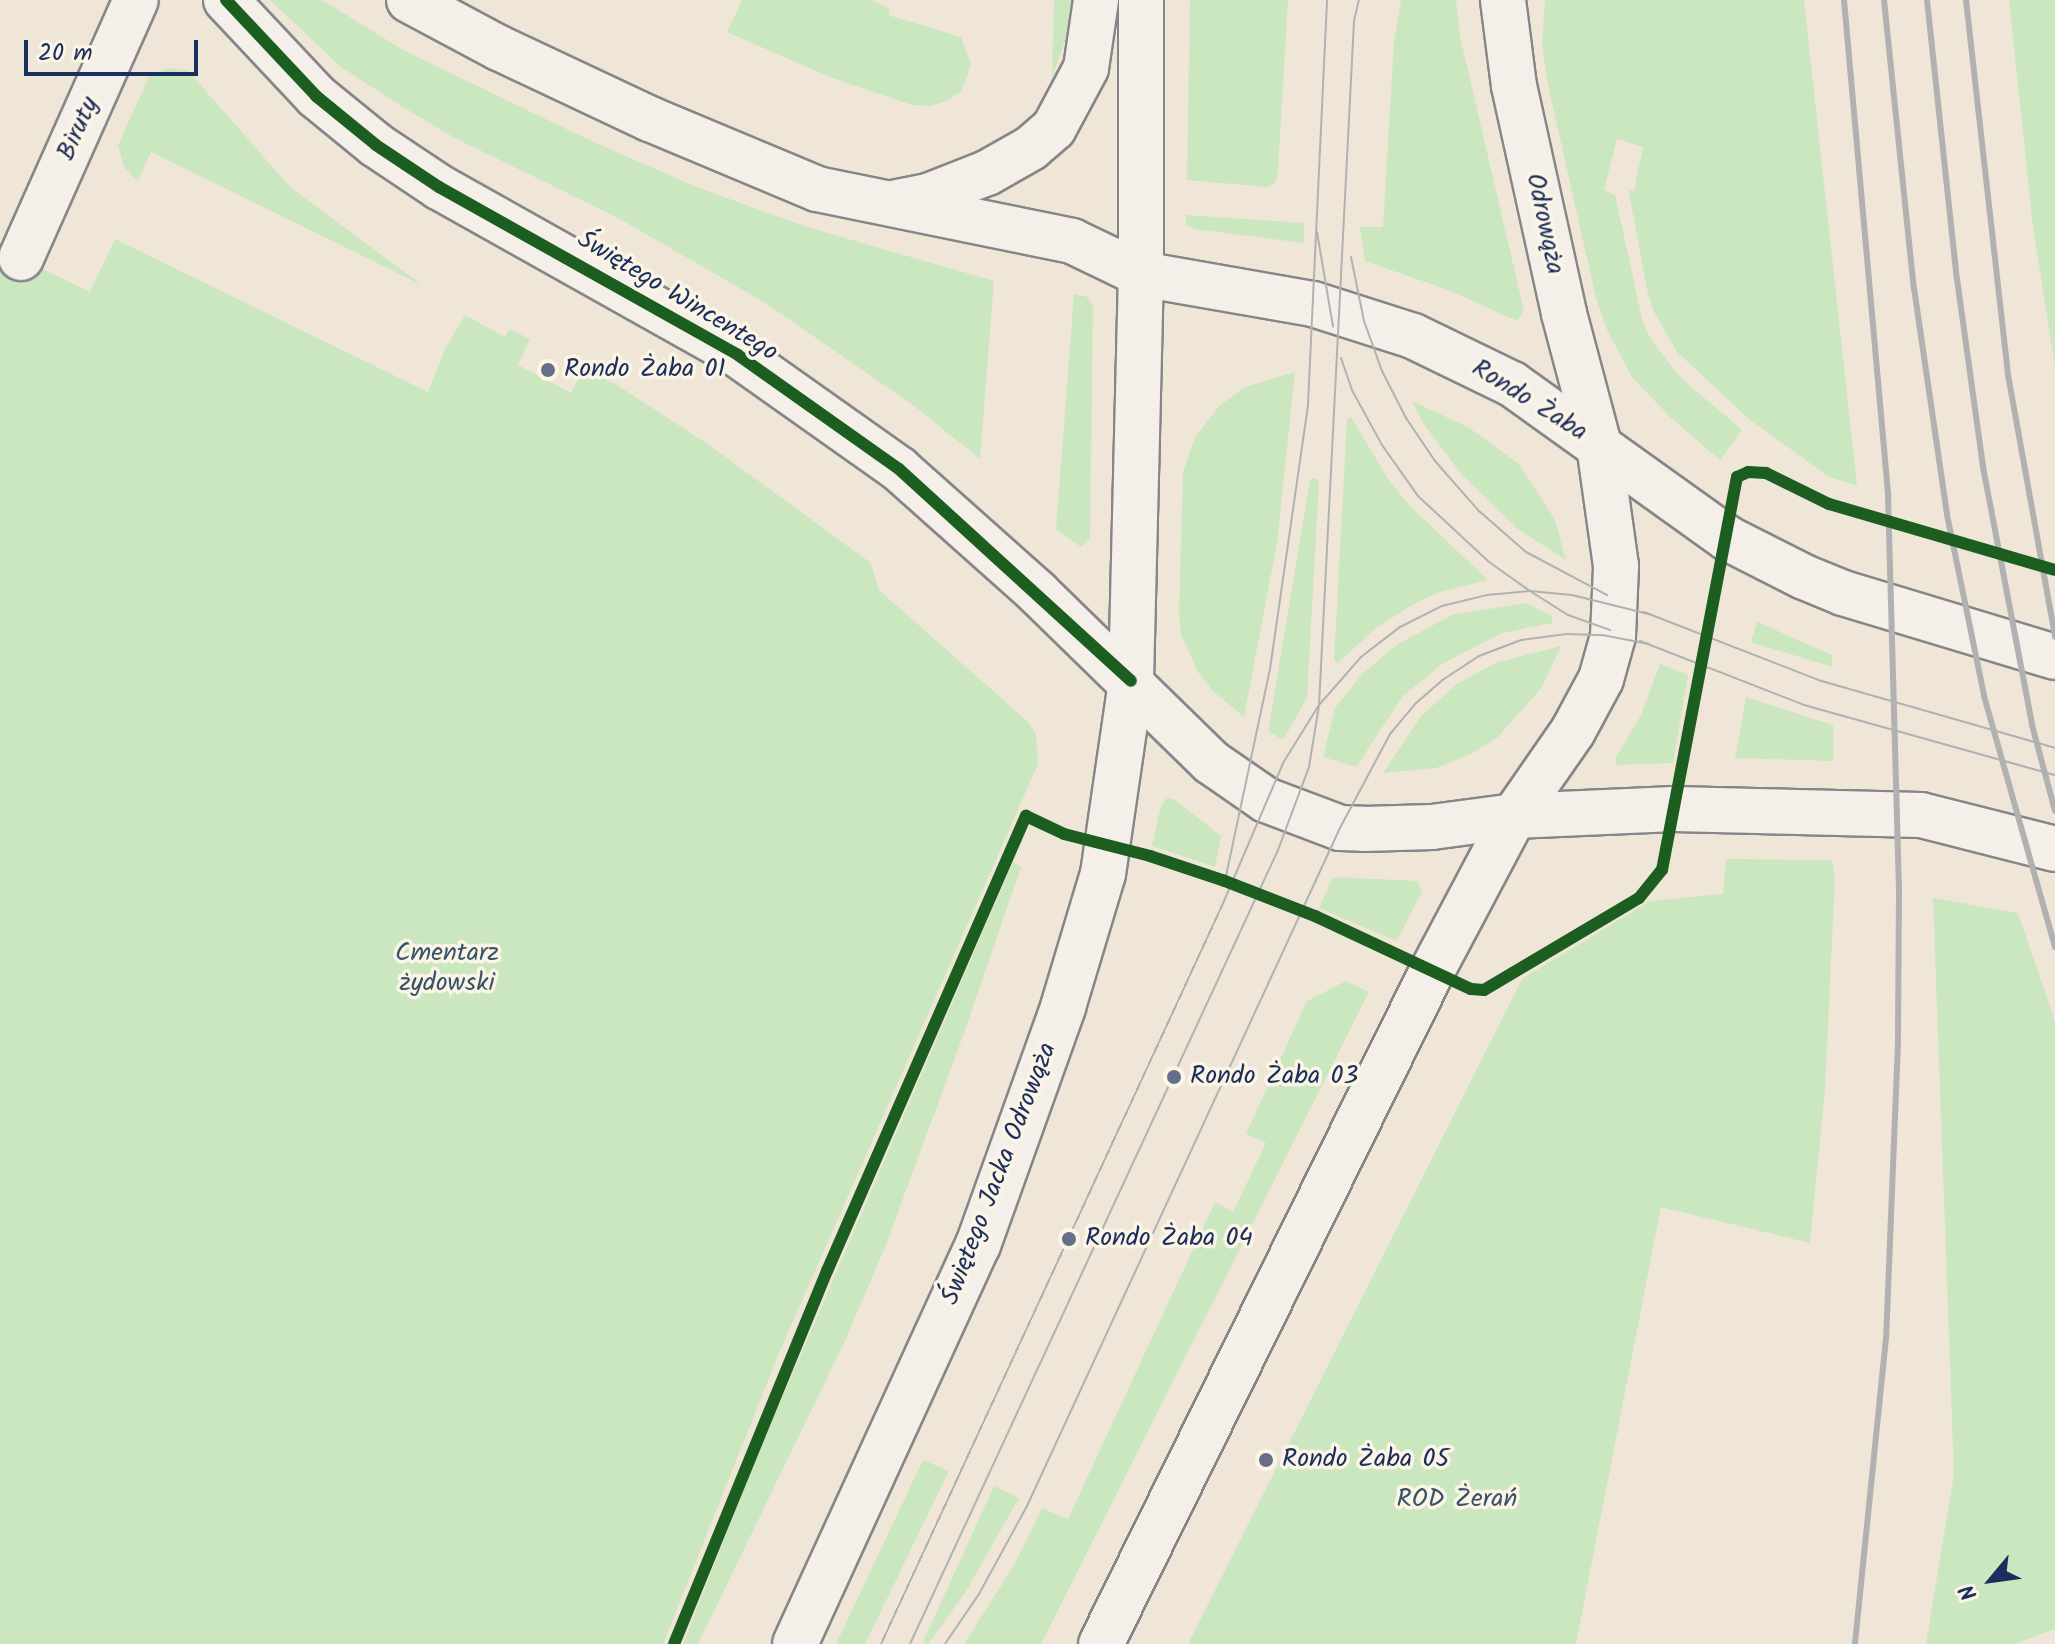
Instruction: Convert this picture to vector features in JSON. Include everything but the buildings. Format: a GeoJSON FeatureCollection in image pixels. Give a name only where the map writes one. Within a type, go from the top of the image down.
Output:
{"type":"FeatureCollection","features":[{"type":"Feature","properties":{"kind":"main road","name":"Biruty"},"geometry":{"type":"LineString","coordinates":[[21,258],[136,0]]}},
{"type":"Feature","properties":{"kind":"main road","name":"Świętego Wincentego"},"geometry":{"type":"LineString","coordinates":[[226,0],[316,96],[376,145],[439,187],[738,355],[899,469],[1131,681]]}},
{"type":"Feature","properties":{"kind":"main road"},"geometry":{"type":"LineString","coordinates":[[409,0],[499,48],[705,143],[817,189],[872,203],[1072,241],[1141,274]]}},
{"type":"Feature","properties":{"kind":"main road"},"geometry":{"type":"LineString","coordinates":[[872,203],[901,201],[956,187],[1010,162],[1043,139],[1070,104],[1086,68],[1096,0]]}},
{"type":"Feature","properties":{"kind":"main road"},"geometry":{"type":"LineString","coordinates":[[1141,0],[1141,274],[1131,681],[1211,762],[1266,800],[1340,828],[1404,830],[1514,816],[1674,809],[1921,815],[2055,849]]}},
{"type":"Feature","properties":{"kind":"main road","name":"Odrowąża"},"geometry":{"type":"LineString","coordinates":[[1503,0],[1524,132],[1564,313],[1599,445]]}},
{"type":"Feature","properties":{"kind":"main road","name":"Rondo Żaba"},"geometry":{"type":"LineString","coordinates":[[1141,274],[1313,304],[1413,336],[1512,384],[1599,445],[1616,566],[1613,636],[1601,679],[1573,731],[1514,816]]}},
{"type":"Feature","properties":{"kind":"main road"},"geometry":{"type":"LineString","coordinates":[[1599,445],[1727,538],[1804,577],[1843,593],[2055,657]]}},
{"type":"Feature","properties":{"kind":"main road","name":"Świętego Jacka Odrowąża"},"geometry":{"type":"LineString","coordinates":[[795,1644],[978,1245],[1063,1007],[1103,874],[1131,681]]}},
{"type":"Feature","properties":{"kind":"main road"},"geometry":{"type":"LineString","coordinates":[[1101,1644],[1401,1033],[1514,816]]}},
{"type":"Feature","properties":{"kind":"green space"},"geometry":{"type":"Polygon","coordinates":[[[270,0],[322,0],[405,51],[585,138],[694,186],[807,227],[994,281],[980,459],[913,405],[764,302],[618,218],[453,137],[398,104],[341,67],[270,0]]]}},
{"type":"Feature","properties":{"kind":"green space"},"geometry":{"type":"Polygon","coordinates":[[[742,0],[872,0],[890,9],[888,15],[961,37],[971,64],[966,81],[960,92],[947,101],[930,106],[912,105],[832,78],[727,32],[742,0]]]}},
{"type":"Feature","properties":{"kind":"green space"},"geometry":{"type":"Polygon","coordinates":[[[1054,0],[1071,0],[1071,10],[1066,38],[1052,78],[1054,0]]]}},
{"type":"Feature","properties":{"kind":"green space"},"geometry":{"type":"Polygon","coordinates":[[[1190,0],[1288,0],[1278,171],[1276,182],[1268,187],[1187,180],[1190,0]]]}},
{"type":"Feature","properties":{"kind":"green space"},"geometry":{"type":"Polygon","coordinates":[[[1401,0],[1456,0],[1460,36],[1524,311],[1517,321],[1451,291],[1365,261],[1360,227],[1383,227],[1394,42],[1401,0]]]}},
{"type":"Feature","properties":{"kind":"green space"},"geometry":{"type":"Polygon","coordinates":[[[1545,0],[1804,0],[1857,486],[1829,477],[1749,419],[1677,352],[1654,312],[1648,294],[1628,188],[1634,191],[1643,147],[1617,139],[1604,190],[1615,195],[1643,323],[1652,341],[1682,379],[1742,430],[1720,460],[1670,417],[1632,377],[1607,330],[1596,298],[1547,81],[1542,44],[1545,0]]]}},
{"type":"Feature","properties":{"kind":"green space"},"geometry":{"type":"Polygon","coordinates":[[[2009,0],[2055,0],[2055,367],[2033,227],[2009,0]]]}},
{"type":"Feature","properties":{"kind":"green space"},"geometry":{"type":"Polygon","coordinates":[[[169,68],[187,71],[290,187],[422,285],[151,152],[138,181],[124,167],[118,145],[150,75],[169,68]]]}},
{"type":"Feature","properties":{"kind":"green space"},"geometry":{"type":"Polygon","coordinates":[[[1186,215],[1304,223],[1304,243],[1194,229],[1186,224],[1186,215]]]}},
{"type":"Feature","properties":{"kind":"green space","name":"Cmentarz żydowski"},"geometry":{"type":"Polygon","coordinates":[[[115,239],[428,392],[445,349],[465,315],[505,337],[509,329],[530,339],[518,365],[571,393],[583,369],[617,385],[712,447],[871,563],[879,590],[1027,721],[1036,734],[1038,764],[779,1353],[663,1644],[0,1644],[0,248],[90,292],[115,239]]]}},
{"type":"Feature","properties":{"kind":"green space"},"geometry":{"type":"Polygon","coordinates":[[[1074,294],[1086,296],[1093,305],[1090,538],[1081,547],[1056,529],[1074,294]]]}},
{"type":"Feature","properties":{"kind":"green space"},"geometry":{"type":"Polygon","coordinates":[[[1295,372],[1277,543],[1244,717],[1213,691],[1198,672],[1181,634],[1183,472],[1195,438],[1219,406],[1245,387],[1295,372]]]}},
{"type":"Feature","properties":{"kind":"green space"},"geometry":{"type":"Polygon","coordinates":[[[1412,401],[1468,427],[1519,464],[1555,520],[1566,560],[1518,529],[1462,475],[1423,423],[1412,401]]]}},
{"type":"Feature","properties":{"kind":"green space"},"geometry":{"type":"Polygon","coordinates":[[[1351,417],[1388,479],[1409,505],[1488,580],[1439,592],[1414,604],[1376,628],[1338,663],[1334,661],[1347,419],[1351,417]]]}},
{"type":"Feature","properties":{"kind":"green space"},"geometry":{"type":"Polygon","coordinates":[[[1315,478],[1319,481],[1307,698],[1283,740],[1268,731],[1310,480],[1315,478]]]}},
{"type":"Feature","properties":{"kind":"green space"},"geometry":{"type":"Polygon","coordinates":[[[1526,603],[1552,616],[1552,623],[1502,633],[1442,664],[1403,696],[1356,767],[1323,757],[1335,708],[1363,673],[1398,644],[1452,615],[1526,603]]]}},
{"type":"Feature","properties":{"kind":"green space"},"geometry":{"type":"Polygon","coordinates":[[[1757,622],[1832,655],[1832,667],[1751,642],[1757,622]]]}},
{"type":"Feature","properties":{"kind":"green space"},"geometry":{"type":"Polygon","coordinates":[[[1561,646],[1542,687],[1498,737],[1471,754],[1436,768],[1383,773],[1421,716],[1457,684],[1495,663],[1561,646]]]}},
{"type":"Feature","properties":{"kind":"green space"},"geometry":{"type":"Polygon","coordinates":[[[1660,664],[1688,675],[1673,763],[1617,765],[1615,759],[1641,715],[1660,664]]]}},
{"type":"Feature","properties":{"kind":"green space"},"geometry":{"type":"Polygon","coordinates":[[[1746,697],[1833,725],[1833,761],[1735,758],[1746,697]]]}},
{"type":"Feature","properties":{"kind":"green space"},"geometry":{"type":"Polygon","coordinates":[[[1167,798],[1174,799],[1221,836],[1215,867],[1152,846],[1161,806],[1167,798]]]}},
{"type":"Feature","properties":{"kind":"green space","name":"ROD Żerań"},"geometry":{"type":"Polygon","coordinates":[[[1726,859],[1832,860],[1835,878],[1825,1091],[1810,1243],[1661,1207],[1576,1644],[1188,1644],[1522,979],[1650,901],[1723,894],[1726,859]]]}},
{"type":"Feature","properties":{"kind":"green space"},"geometry":{"type":"Polygon","coordinates":[[[1013,862],[1021,867],[884,1250],[844,1343],[698,1644],[683,1644],[753,1466],[1013,862]]]}},
{"type":"Feature","properties":{"kind":"green space"},"geometry":{"type":"Polygon","coordinates":[[[1333,877],[1418,881],[1422,891],[1397,941],[1319,908],[1333,877]]]}},
{"type":"Feature","properties":{"kind":"green space"},"geometry":{"type":"Polygon","coordinates":[[[1933,898],[2018,913],[2055,1021],[2055,1629],[2015,1644],[1926,1644],[1954,1475],[1933,898]]]}},
{"type":"Feature","properties":{"kind":"green space"},"geometry":{"type":"Polygon","coordinates":[[[1346,981],[1369,992],[1041,1644],[964,1644],[1013,1567],[1042,1508],[1068,1519],[1215,1202],[1233,1212],[1266,1143],[1246,1134],[1307,1001],[1346,981]]]}},
{"type":"Feature","properties":{"kind":"green space"},"geometry":{"type":"Polygon","coordinates":[[[923,1460],[949,1471],[865,1644],[836,1644],[923,1460]]]}},
{"type":"Feature","properties":{"kind":"green space"},"geometry":{"type":"Polygon","coordinates":[[[994,1486],[1019,1498],[965,1593],[928,1644],[923,1642],[994,1486]]]}},
{"type":"Feature","properties":{"kind":"tram line"},"geometry":{"type":"LineString","coordinates":[[1226,876],[1270,669],[1308,404],[1327,0]]}},
{"type":"Feature","properties":{"kind":"tram line"},"geometry":{"type":"LineString","coordinates":[[910,1644],[1278,850],[1309,767],[1319,705],[1354,21],[1359,0]]}},
{"type":"Feature","properties":{"kind":"tram line"},"geometry":{"type":"LineString","coordinates":[[1317,232],[1333,327]]}},
{"type":"Feature","properties":{"kind":"tram line"},"geometry":{"type":"LineString","coordinates":[[1351,257],[1364,321],[1382,371],[1406,418],[1435,461],[1479,511],[1526,552],[1607,595]]}},
{"type":"Feature","properties":{"kind":"tram line"},"geometry":{"type":"LineString","coordinates":[[1341,358],[1353,392],[1382,445],[1418,496],[1489,562],[1530,591],[1568,615],[1610,630]]}},
{"type":"Feature","properties":{"kind":"tram line"},"geometry":{"type":"LineString","coordinates":[[881,1644],[1221,908],[1283,763],[1319,705],[1361,657],[1400,627],[1442,606],[1487,595],[1530,591],[1572,595],[1652,615]]}},
{"type":"Feature","properties":{"kind":"tram line"},"geometry":{"type":"LineString","coordinates":[[1644,612],[1818,680],[2055,748]]}},
{"type":"Feature","properties":{"kind":"tram line"},"geometry":{"type":"LineString","coordinates":[[945,1644],[979,1594],[1027,1506],[1340,828],[1390,734],[1415,704],[1444,679],[1479,656],[1521,640],[1567,634],[1602,635],[1649,644]]}},
{"type":"Feature","properties":{"kind":"tram line"},"geometry":{"type":"LineString","coordinates":[[1640,641],[1804,705],[2055,775]]}},
{"type":"Feature","properties":{"kind":"railway"},"geometry":{"type":"LineString","coordinates":[[1844,0],[1888,496],[1899,891],[1898,1042],[1886,1338],[1855,1644]]}},
{"type":"Feature","properties":{"kind":"railway"},"geometry":{"type":"LineString","coordinates":[[1884,0],[1914,288],[1947,515],[1984,696],[2055,947]]}},
{"type":"Feature","properties":{"kind":"railway"},"geometry":{"type":"LineString","coordinates":[[1927,0],[1957,279],[1983,467],[2032,725],[2055,811]]}},
{"type":"Feature","properties":{"kind":"railway"},"geometry":{"type":"LineString","coordinates":[[1966,0],[2008,375],[2055,637]]}},
{"type":"Feature","properties":{"kind":"cycle path"},"geometry":{"type":"LineString","coordinates":[[226,0],[316,96],[376,145],[439,187],[738,355],[899,469],[1131,681]]}},
{"type":"Feature","properties":{"kind":"cycle path"},"geometry":{"type":"LineString","coordinates":[[674,1644],[827,1271],[1026,816],[1064,834],[1150,856],[1225,881],[1315,916],[1471,989],[1484,990],[1639,898],[1662,870],[1737,477],[1748,472],[1766,473],[1829,504],[2055,570]]}},
{"type":"Feature","properties":{"kind":"place","name":"Rondo Żaba 01"},"geometry":{"type":"Point","coordinates":[548,370]}},
{"type":"Feature","properties":{"kind":"place","name":"Rondo Żaba 03"},"geometry":{"type":"Point","coordinates":[1174,1077]}},
{"type":"Feature","properties":{"kind":"place","name":"Rondo Żaba 04"},"geometry":{"type":"Point","coordinates":[1069,1239]}},
{"type":"Feature","properties":{"kind":"place","name":"Rondo Żaba 05"},"geometry":{"type":"Point","coordinates":[1266,1460]}}]}
